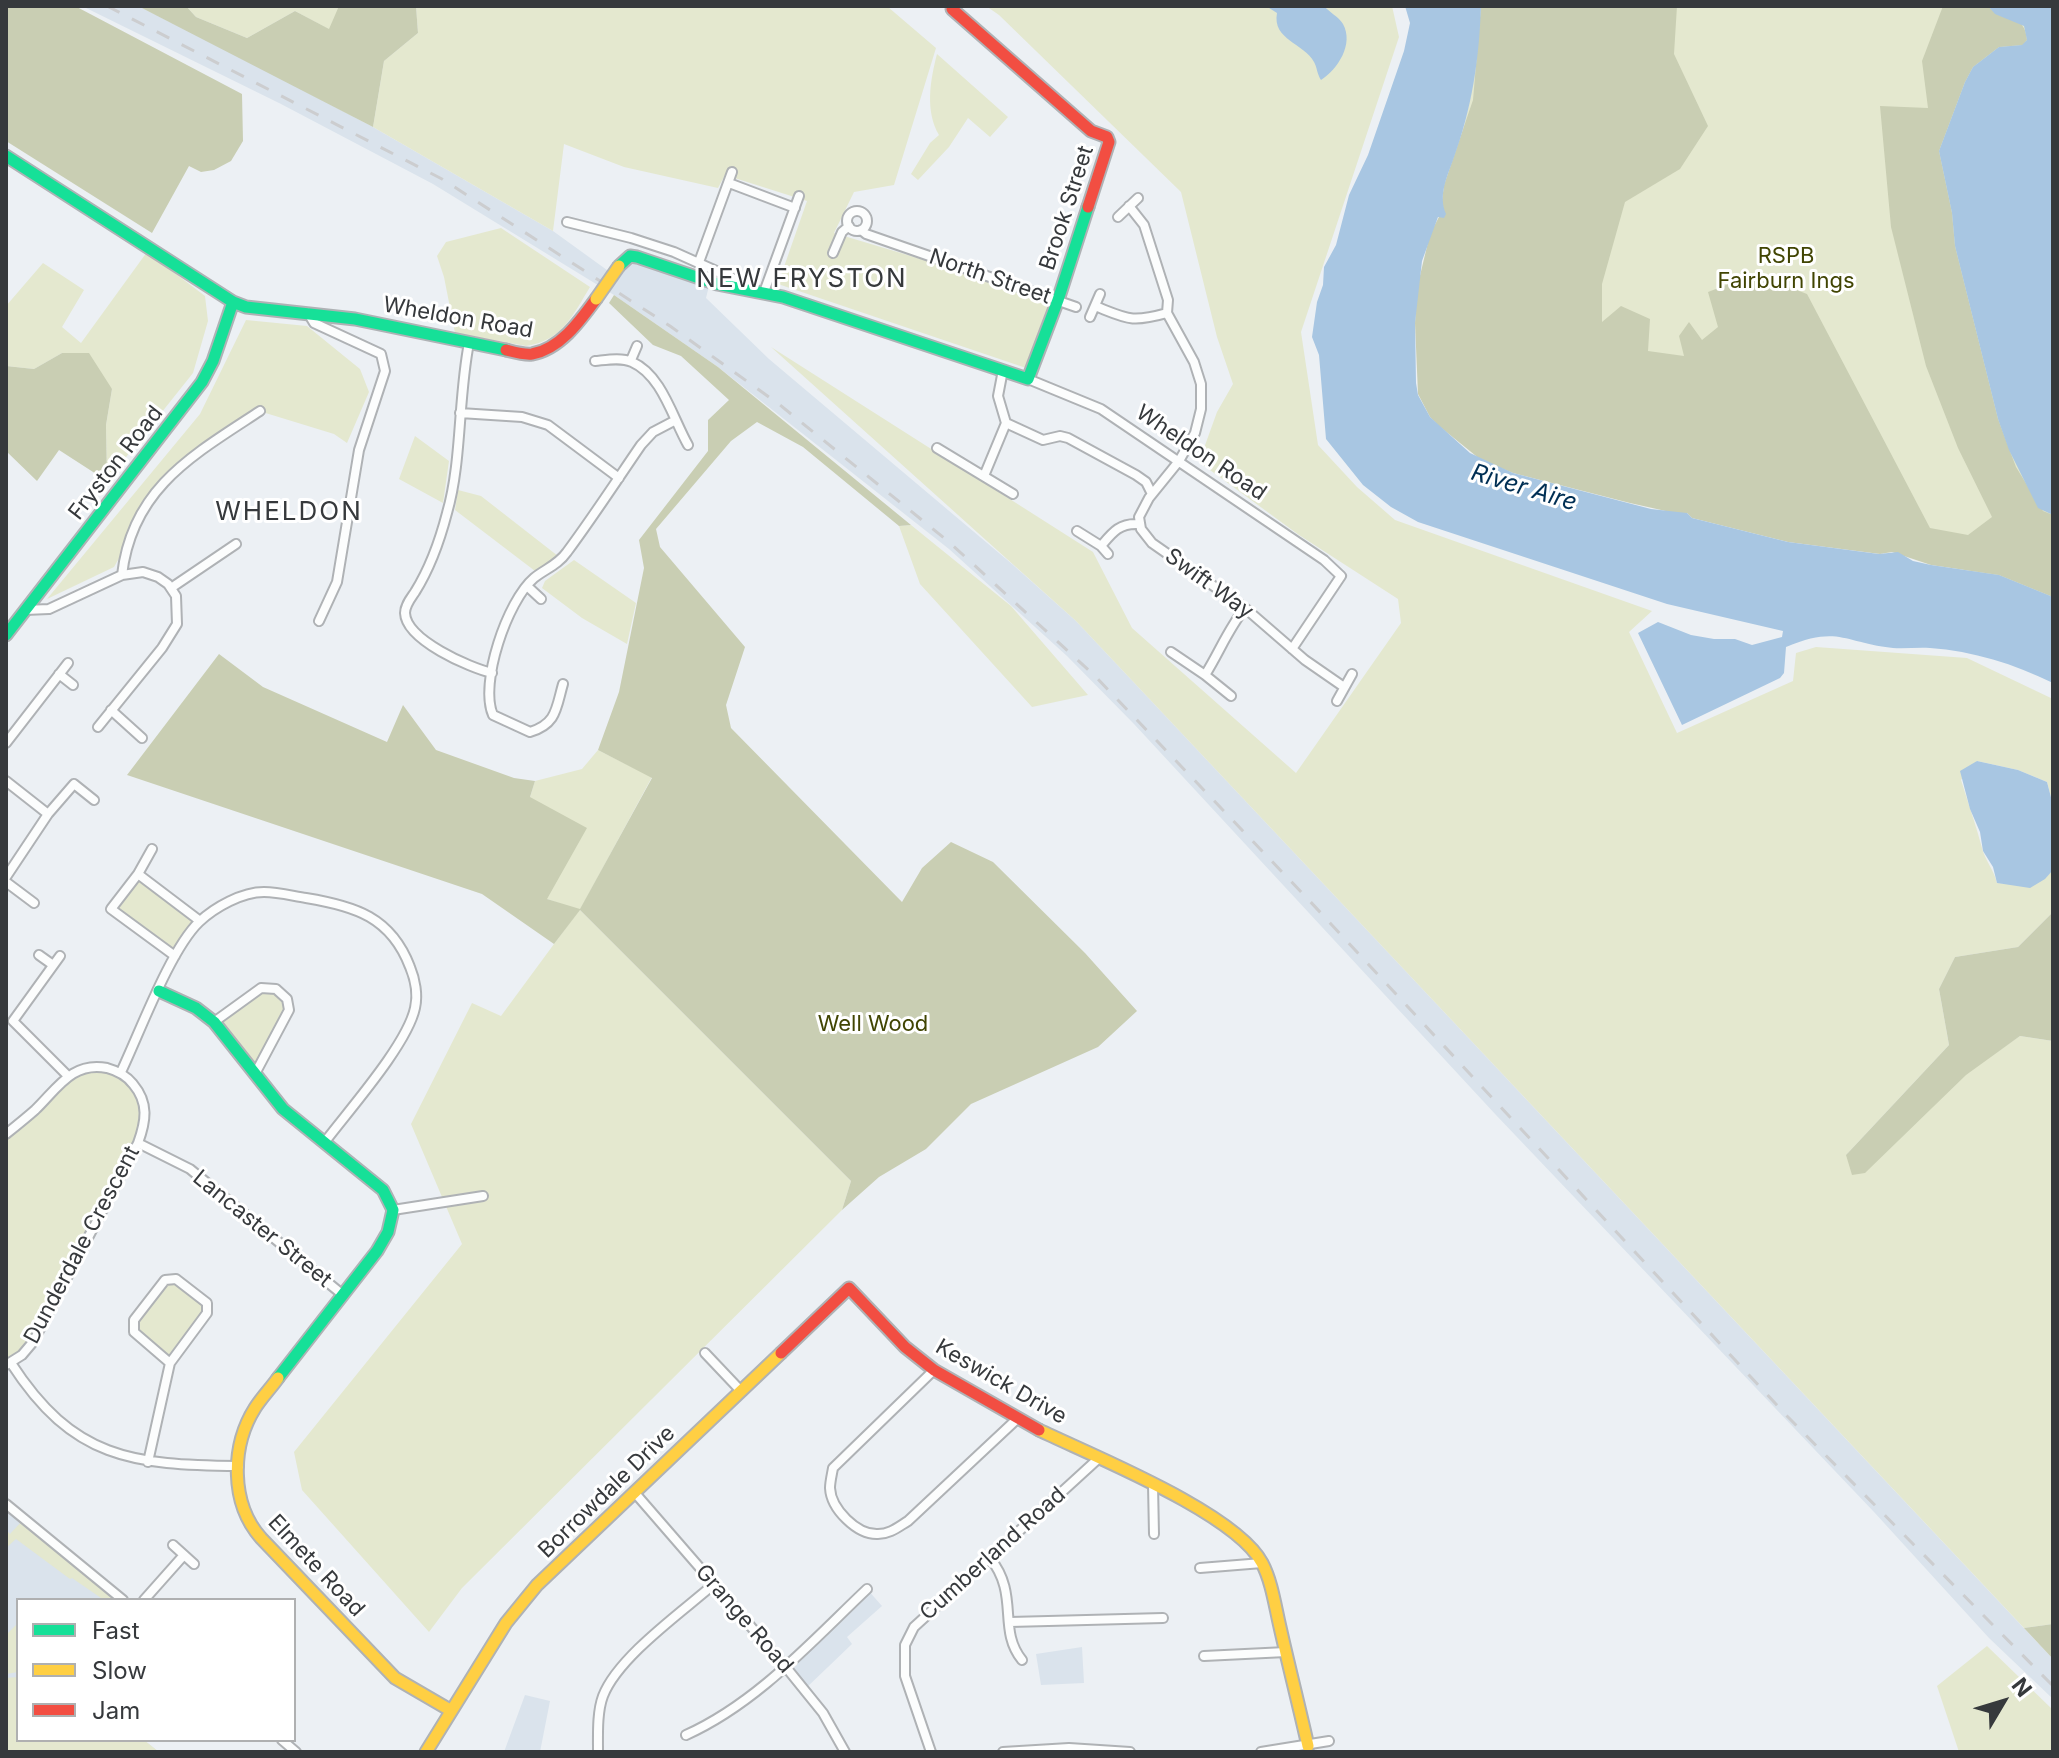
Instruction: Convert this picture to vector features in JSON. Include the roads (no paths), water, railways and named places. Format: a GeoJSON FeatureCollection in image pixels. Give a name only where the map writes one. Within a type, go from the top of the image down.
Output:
{"type":"FeatureCollection","features":[{"type":"Feature","properties":{"kind":"street","name":"Brook Street"},"geometry":{"type":"LineString","coordinates":[[952,9],[1091,131],[1107,137],[1109,142],[1058,300]]}},
{"type":"Feature","properties":{"kind":"street","name":"Wheldon Road"},"geometry":{"type":"LineString","coordinates":[[6,156],[233,302],[257,309],[355,319],[529,355],[542,352],[579,323],[619,266],[630,256],[717,284],[762,291],[1028,379],[1101,409],[1324,560],[1341,576],[1292,649]]}},
{"type":"Feature","properties":{"kind":"street"},"geometry":{"type":"LineString","coordinates":[[699,262],[732,172]]}},
{"type":"Feature","properties":{"kind":"street"},"geometry":{"type":"LineString","coordinates":[[729,183],[795,208]]}},
{"type":"Feature","properties":{"kind":"street"},"geometry":{"type":"LineString","coordinates":[[567,222],[631,238],[699,262],[762,291],[799,196]]}},
{"type":"Feature","properties":{"kind":"street"},"geometry":{"type":"LineString","coordinates":[[1118,217],[1138,198]]}},
{"type":"Feature","properties":{"kind":"street"},"geometry":{"type":"LineString","coordinates":[[1077,531],[1104,550],[1119,527],[1128,523],[1138,524],[1141,510],[1179,461],[1195,433],[1201,409],[1201,384],[1194,362],[1167,313],[1168,300],[1144,225],[1129,206]]}},
{"type":"Feature","properties":{"kind":"street","name":"North Street"},"geometry":{"type":"LineString","coordinates":[[861,230],[867,220],[859,211],[853,212],[848,217],[849,226],[854,230],[1076,307]]}},
{"type":"Feature","properties":{"kind":"street"},"geometry":{"type":"LineString","coordinates":[[833,253],[842,232],[849,226]]}},
{"type":"Feature","properties":{"kind":"street"},"geometry":{"type":"LineString","coordinates":[[1090,317],[1100,294]]}},
{"type":"Feature","properties":{"kind":"street"},"geometry":{"type":"LineString","coordinates":[[1028,379],[1058,300]]}},
{"type":"Feature","properties":{"kind":"street","name":"Fryston Road"},"geometry":{"type":"LineString","coordinates":[[6,635],[202,382],[213,361],[233,302]]}},
{"type":"Feature","properties":{"kind":"street"},"geometry":{"type":"LineString","coordinates":[[1095,306],[1141,320],[1167,313]]}},
{"type":"Feature","properties":{"kind":"street"},"geometry":{"type":"LineString","coordinates":[[308,312],[314,323],[381,354],[385,371],[359,450],[337,582],[319,621]]}},
{"type":"Feature","properties":{"kind":"street"},"geometry":{"type":"LineString","coordinates":[[469,343],[462,378],[447,513],[426,575],[406,605],[405,614],[408,623],[425,639],[458,662],[492,673]]}},
{"type":"Feature","properties":{"kind":"street"},"geometry":{"type":"LineString","coordinates":[[631,360],[637,346]]}},
{"type":"Feature","properties":{"kind":"street"},"geometry":{"type":"LineString","coordinates":[[595,361],[631,360],[645,370],[658,385],[688,445]]}},
{"type":"Feature","properties":{"kind":"street"},"geometry":{"type":"LineString","coordinates":[[984,476],[1006,423],[998,396],[1003,370]]}},
{"type":"Feature","properties":{"kind":"street"},"geometry":{"type":"LineString","coordinates":[[122,575],[125,547],[135,523],[161,485],[187,459],[260,411]]}},
{"type":"Feature","properties":{"kind":"street"},"geometry":{"type":"LineString","coordinates":[[460,413],[522,417],[548,425],[619,478]]}},
{"type":"Feature","properties":{"kind":"street"},"geometry":{"type":"LineString","coordinates":[[563,684],[553,718],[545,727],[530,732],[493,715],[488,705],[497,644],[507,618],[527,586],[565,555],[653,432],[674,421]]}},
{"type":"Feature","properties":{"kind":"street"},"geometry":{"type":"LineString","coordinates":[[1006,423],[1043,440],[1060,436],[1068,438],[1136,475],[1146,482],[1152,494]]}},
{"type":"Feature","properties":{"kind":"street"},"geometry":{"type":"LineString","coordinates":[[937,448],[1013,494]]}},
{"type":"Feature","properties":{"kind":"street","name":"Swift Way"},"geometry":{"type":"LineString","coordinates":[[1138,524],[1152,543],[1245,608],[1292,649],[1344,687]]}},
{"type":"Feature","properties":{"kind":"street"},"geometry":{"type":"LineString","coordinates":[[171,588],[236,544]]}},
{"type":"Feature","properties":{"kind":"street"},"geometry":{"type":"LineString","coordinates":[[25,610],[49,609],[122,575],[143,572],[158,577],[176,596],[177,624],[162,648],[98,727]]}},
{"type":"Feature","properties":{"kind":"street"},"geometry":{"type":"LineString","coordinates":[[527,586],[541,599]]}},
{"type":"Feature","properties":{"kind":"street"},"geometry":{"type":"LineString","coordinates":[[1205,675],[1232,625],[1245,608]]}},
{"type":"Feature","properties":{"kind":"street"},"geometry":{"type":"LineString","coordinates":[[1171,652],[1231,696]]}},
{"type":"Feature","properties":{"kind":"street"},"geometry":{"type":"LineString","coordinates":[[6,743],[68,663]]}},
{"type":"Feature","properties":{"kind":"street"},"geometry":{"type":"LineString","coordinates":[[59,674],[73,685]]}},
{"type":"Feature","properties":{"kind":"street"},"geometry":{"type":"LineString","coordinates":[[1337,701],[1352,674]]}},
{"type":"Feature","properties":{"kind":"street"},"geometry":{"type":"LineString","coordinates":[[111,710],[142,738]]}},
{"type":"Feature","properties":{"kind":"street"},"geometry":{"type":"LineString","coordinates":[[6,781],[48,814]]}},
{"type":"Feature","properties":{"kind":"street"},"geometry":{"type":"LineString","coordinates":[[34,903],[6,879],[48,814],[74,784],[94,800]]}},
{"type":"Feature","properties":{"kind":"street"},"geometry":{"type":"LineString","coordinates":[[152,849],[138,874],[111,909],[175,956]]}},
{"type":"Feature","properties":{"kind":"street"},"geometry":{"type":"LineString","coordinates":[[138,874],[200,921]]}},
{"type":"Feature","properties":{"kind":"street"},"geometry":{"type":"LineString","coordinates":[[6,1134],[68,1076],[84,1067],[103,1067],[121,1072],[187,935],[200,921],[235,899],[262,891],[361,910],[384,926],[404,950],[415,978],[416,1005],[408,1030],[324,1143]]}},
{"type":"Feature","properties":{"kind":"street"},"geometry":{"type":"LineString","coordinates":[[39,955],[53,965]]}},
{"type":"Feature","properties":{"kind":"street"},"geometry":{"type":"LineString","coordinates":[[60,956],[13,1021],[68,1076]]}},
{"type":"Feature","properties":{"kind":"street"},"geometry":{"type":"LineString","coordinates":[[214,1022],[261,988],[276,989],[287,999],[289,1010],[256,1072]]}},
{"type":"Feature","properties":{"kind":"street"},"geometry":{"type":"LineString","coordinates":[[159,991],[196,1008],[214,1022],[283,1109],[383,1190],[393,1210],[483,1196]]}},
{"type":"Feature","properties":{"kind":"street","name":"Dunderdale Crescent"},"geometry":{"type":"LineString","coordinates":[[9,1364],[33,1342],[138,1143],[145,1122],[145,1110],[141,1096],[121,1072]]}},
{"type":"Feature","properties":{"kind":"street","name":"Lancaster Street"},"geometry":{"type":"LineString","coordinates":[[138,1143],[190,1169],[343,1295]]}},
{"type":"Feature","properties":{"kind":"street","name":"Elmete Road"},"geometry":{"type":"LineString","coordinates":[[393,1210],[388,1232],[377,1251],[255,1408],[240,1446],[237,1483],[250,1524],[269,1546],[395,1678],[450,1710]]}},
{"type":"Feature","properties":{"kind":"street"},"geometry":{"type":"LineString","coordinates":[[148,1462],[170,1363],[207,1313],[207,1303],[176,1279],[165,1280],[134,1320],[134,1332],[170,1363]]}},
{"type":"Feature","properties":{"kind":"street","name":"Keswick Drive"},"geometry":{"type":"LineString","coordinates":[[849,1288],[905,1347],[934,1370],[1017,1419],[1195,1506],[1229,1527],[1250,1546],[1262,1563],[1272,1592],[1308,1746]]}},
{"type":"Feature","properties":{"kind":"street","name":"Borrowdale Drive"},"geometry":{"type":"LineString","coordinates":[[426,1752],[506,1623],[537,1585],[849,1288]]}},
{"type":"Feature","properties":{"kind":"street"},"geometry":{"type":"LineString","coordinates":[[705,1353],[741,1391]]}},
{"type":"Feature","properties":{"kind":"street"},"geometry":{"type":"LineString","coordinates":[[9,1364],[50,1414],[70,1432],[93,1446],[148,1462],[239,1466]]}},
{"type":"Feature","properties":{"kind":"street"},"geometry":{"type":"LineString","coordinates":[[934,1370],[833,1468],[830,1489],[835,1503],[859,1529],[876,1534],[893,1531],[908,1521],[1017,1419]]}},
{"type":"Feature","properties":{"kind":"street","name":"Cumberland Road"},"geometry":{"type":"LineString","coordinates":[[931,1752],[905,1676],[905,1645],[914,1627],[1099,1458]]}},
{"type":"Feature","properties":{"kind":"street"},"geometry":{"type":"LineString","coordinates":[[1153,1485],[1154,1534]]}},
{"type":"Feature","properties":{"kind":"street","name":"Grange Road"},"geometry":{"type":"LineString","coordinates":[[635,1493],[785,1666],[823,1713],[845,1752]]}},
{"type":"Feature","properties":{"kind":"street"},"geometry":{"type":"LineString","coordinates":[[6,1504],[121,1598]]}},
{"type":"Feature","properties":{"kind":"street"},"geometry":{"type":"LineString","coordinates":[[173,1545],[194,1564]]}},
{"type":"Feature","properties":{"kind":"street"},"geometry":{"type":"LineString","coordinates":[[146,1598],[184,1555]]}},
{"type":"Feature","properties":{"kind":"street"},"geometry":{"type":"LineString","coordinates":[[990,1558],[1001,1571],[1007,1588],[1011,1647],[1022,1660]]}},
{"type":"Feature","properties":{"kind":"street"},"geometry":{"type":"LineString","coordinates":[[1200,1568],[1262,1563]]}},
{"type":"Feature","properties":{"kind":"street"},"geometry":{"type":"LineString","coordinates":[[598,1752],[602,1697],[617,1671],[714,1584]]}},
{"type":"Feature","properties":{"kind":"street"},"geometry":{"type":"LineString","coordinates":[[686,1735],[733,1710],[867,1589]]}},
{"type":"Feature","properties":{"kind":"street"},"geometry":{"type":"LineString","coordinates":[[1010,1622],[1163,1618]]}},
{"type":"Feature","properties":{"kind":"street"},"geometry":{"type":"LineString","coordinates":[[1204,1656],[1286,1652]]}},
{"type":"Feature","properties":{"kind":"street"},"geometry":{"type":"LineString","coordinates":[[1261,1752],[1329,1741]]}},
{"type":"Feature","properties":{"kind":"street"},"geometry":{"type":"LineString","coordinates":[[1003,1752],[1069,1748],[1130,1752]]}},
{"type":"Feature","properties":{"kind":"water"},"geometry":{"type":"Polygon","coordinates":[[[1266,6],[1324,6],[1341,21],[1346,32],[1345,48],[1338,63],[1321,80],[1315,64],[1284,35],[1279,29],[1277,13],[1266,6]]]}},
{"type":"Feature","properties":{"kind":"water","name":"River Aire"},"geometry":{"type":"Polygon","coordinates":[[[1405,6],[1481,6],[1470,103],[1444,187],[1446,214],[1444,218],[1438,217],[1422,261],[1415,323],[1416,383],[1418,395],[1430,417],[1470,453],[1513,473],[1651,509],[1687,513],[1692,518],[1788,542],[1879,554],[1898,552],[1913,561],[1999,575],[2053,597],[2053,683],[1978,655],[1930,648],[1877,646],[1841,637],[1818,637],[1786,647],[1784,673],[1780,678],[1682,725],[1638,633],[1658,622],[1691,635],[1735,639],[1752,645],[1782,637],[1783,631],[1667,604],[1418,522],[1391,507],[1363,485],[1326,439],[1319,355],[1312,337],[1324,267],[1336,245],[1349,195],[1368,155],[1404,51],[1410,23],[1405,6]]]}},
{"type":"Feature","properties":{"kind":"water"},"geometry":{"type":"Polygon","coordinates":[[[1988,6],[2053,6],[2053,515],[2038,508],[2009,450],[1998,419],[1955,246],[1952,213],[1939,151],[1973,67],[1999,47],[2022,45],[2027,40],[2024,26],[1995,14],[1988,6]]]}},
{"type":"Feature","properties":{"kind":"water"},"geometry":{"type":"Polygon","coordinates":[[[1977,761],[2018,770],[2047,782],[2053,805],[2053,870],[2030,888],[1997,883],[1993,867],[1983,851],[1960,771],[1977,761]]]}},
{"type":"Feature","properties":{"kind":"railway"},"geometry":{"type":"LineString","coordinates":[[107,6],[442,179],[670,326],[780,405],[949,542],[1094,675],[1306,897],[1787,1416],[2053,1686]]}},
{"type":"Feature","properties":{"kind":"district","name":"NEW FRYSTON"},"geometry":{"type":"Point","coordinates":[802,279]}},
{"type":"Feature","properties":{"kind":"district","name":"WHELDON"},"geometry":{"type":"Point","coordinates":[289,512]}},
{"type":"Feature","properties":{"kind":"park label","name":"RSPB Fairburn Ings"},"geometry":{"type":"Point","coordinates":[1786,268]}},
{"type":"Feature","properties":{"kind":"park label","name":"Well Wood"},"geometry":{"type":"Point","coordinates":[873,1024]}}]}
